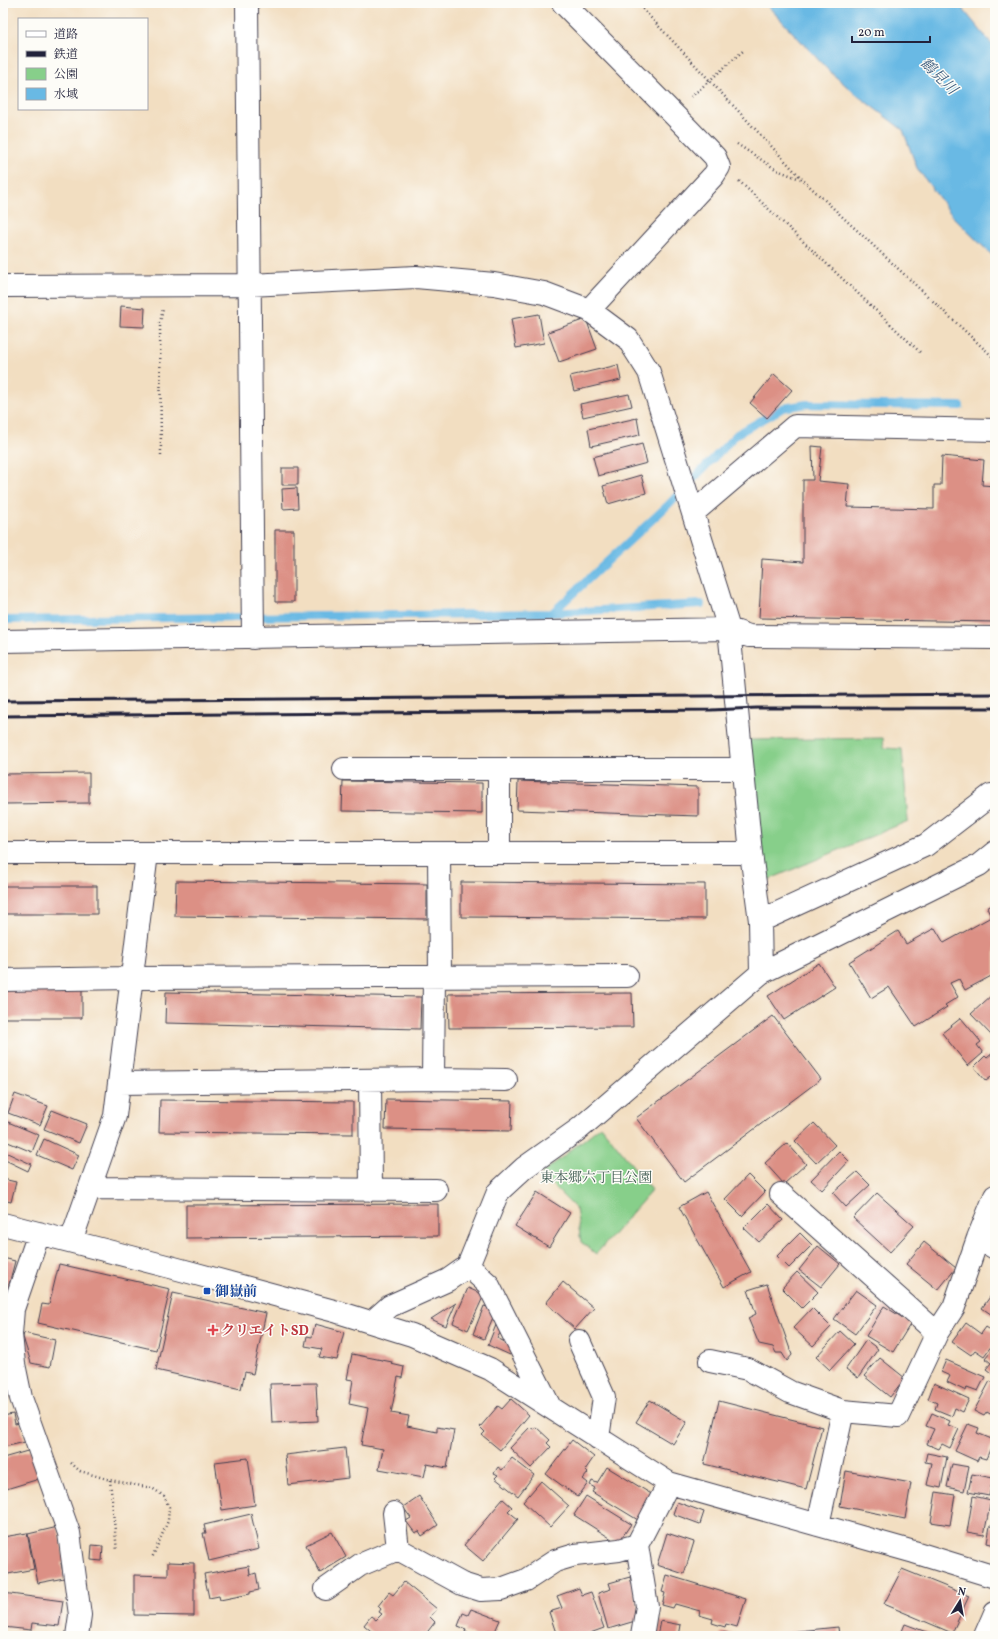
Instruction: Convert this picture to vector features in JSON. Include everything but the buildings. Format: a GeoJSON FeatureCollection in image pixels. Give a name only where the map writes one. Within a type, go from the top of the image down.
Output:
{"type":"FeatureCollection","features":[{"type":"Feature","properties":{"kind":"street"},"geometry":{"type":"LineString","coordinates":[[247,3],[253,633]]}},
{"type":"Feature","properties":{"kind":"street"},"geometry":{"type":"LineString","coordinates":[[563,3],[690,130],[715,157],[719,167],[714,175],[589,310]]}},
{"type":"Feature","properties":{"kind":"street"},"geometry":{"type":"LineString","coordinates":[[3,286],[163,284],[249,285],[416,277],[494,284],[544,293],[589,310],[628,339],[649,372],[729,629],[750,853],[760,921],[761,973]]}},
{"type":"Feature","properties":{"kind":"street"},"geometry":{"type":"LineString","coordinates":[[689,497],[796,426],[995,430]]}},
{"type":"Feature","properties":{"kind":"street"},"geometry":{"type":"LineString","coordinates":[[3,641],[253,633],[729,629],[749,636],[995,638]]}},
{"type":"Feature","properties":{"kind":"street"},"geometry":{"type":"LineString","coordinates":[[344,769],[742,769]]}},
{"type":"Feature","properties":{"kind":"street"},"geometry":{"type":"LineString","coordinates":[[499,769],[499,853]]}},
{"type":"Feature","properties":{"kind":"street"},"geometry":{"type":"LineString","coordinates":[[760,921],[926,845],[991,795]]}},
{"type":"Feature","properties":{"kind":"street"},"geometry":{"type":"LineString","coordinates":[[372,1322],[390,1306],[448,1280],[468,1266],[498,1192],[524,1168],[579,1129],[761,973],[979,865],[995,852]]}},
{"type":"Feature","properties":{"kind":"street"},"geometry":{"type":"LineString","coordinates":[[3,853],[750,853]]}},
{"type":"Feature","properties":{"kind":"street"},"geometry":{"type":"LineString","coordinates":[[71,1241],[91,1188],[115,1116],[147,853]]}},
{"type":"Feature","properties":{"kind":"street"},"geometry":{"type":"LineString","coordinates":[[433,1079],[437,976],[439,853]]}},
{"type":"Feature","properties":{"kind":"street"},"geometry":{"type":"LineString","coordinates":[[3,980],[437,976],[627,976]]}},
{"type":"Feature","properties":{"kind":"street"},"geometry":{"type":"LineString","coordinates":[[119,1083],[433,1079],[506,1080]]}},
{"type":"Feature","properties":{"kind":"street"},"geometry":{"type":"LineString","coordinates":[[370,1080],[371,1190]]}},
{"type":"Feature","properties":{"kind":"street"},"geometry":{"type":"LineString","coordinates":[[91,1188],[436,1190]]}},
{"type":"Feature","properties":{"kind":"street"},"geometry":{"type":"LineString","coordinates":[[781,1194],[937,1333]]}},
{"type":"Feature","properties":{"kind":"street"},"geometry":{"type":"LineString","coordinates":[[710,1361],[748,1368],[790,1392],[843,1411],[898,1416],[937,1333],[954,1308],[986,1243],[995,1196]]}},
{"type":"Feature","properties":{"kind":"street"},"geometry":{"type":"LineString","coordinates":[[3,1224],[338,1312],[412,1335],[490,1368],[550,1408],[669,1483],[914,1552],[995,1577]]}},
{"type":"Feature","properties":{"kind":"street"},"geometry":{"type":"LineString","coordinates":[[39,1233],[13,1309],[11,1334],[14,1364],[21,1398],[69,1533],[80,1615],[78,1636]]}},
{"type":"Feature","properties":{"kind":"street"},"geometry":{"type":"LineString","coordinates":[[468,1266],[488,1284],[550,1408]]}},
{"type":"Feature","properties":{"kind":"street"},"geometry":{"type":"LineString","coordinates":[[579,1341],[604,1397],[598,1438]]}},
{"type":"Feature","properties":{"kind":"street"},"geometry":{"type":"LineString","coordinates":[[818,1525],[843,1411]]}},
{"type":"Feature","properties":{"kind":"street"},"geometry":{"type":"LineString","coordinates":[[642,1636],[647,1606],[637,1545],[669,1483]]}},
{"type":"Feature","properties":{"kind":"street"},"geometry":{"type":"LineString","coordinates":[[394,1513],[398,1549]]}},
{"type":"Feature","properties":{"kind":"street"},"geometry":{"type":"LineString","coordinates":[[398,1549],[462,1584],[481,1590],[501,1590],[526,1580],[555,1561],[575,1555],[619,1550],[637,1545]]}},
{"type":"Feature","properties":{"kind":"street"},"geometry":{"type":"LineString","coordinates":[[326,1589],[360,1565],[398,1549]]}},
{"type":"Feature","properties":{"kind":"street"},"geometry":{"type":"LineString","coordinates":[[985,1636],[995,1613]]}},
{"type":"Feature","properties":{"kind":"path"},"geometry":{"type":"LineString","coordinates":[[637,3],[803,180],[995,359]]}},
{"type":"Feature","properties":{"kind":"path"},"geometry":{"type":"LineString","coordinates":[[704,85],[743,51]]}},
{"type":"Feature","properties":{"kind":"path"},"geometry":{"type":"LineString","coordinates":[[733,141],[777,170],[803,180]]}},
{"type":"Feature","properties":{"kind":"path"},"geometry":{"type":"LineString","coordinates":[[719,167],[731,173],[921,353]]}},
{"type":"Feature","properties":{"kind":"path"},"geometry":{"type":"LineString","coordinates":[[161,455],[160,323],[162,315],[163,284]]}},
{"type":"Feature","properties":{"kind":"path"},"geometry":{"type":"LineString","coordinates":[[66,1458],[80,1471],[110,1480],[152,1488],[164,1496],[169,1507],[168,1521],[152,1558]]}},
{"type":"Feature","properties":{"kind":"path"},"geometry":{"type":"LineString","coordinates":[[110,1480],[117,1551]]}},
{"type":"Feature","properties":{"kind":"green space"},"geometry":{"type":"Polygon","coordinates":[[[883,738],[884,748],[902,749],[908,821],[763,882],[749,740],[883,738]]]}},
{"type":"Feature","properties":{"kind":"green space","name":"東本郷六丁目公園"},"geometry":{"type":"Polygon","coordinates":[[[601,1126],[652,1190],[596,1254],[581,1242],[576,1209],[541,1174],[601,1126]]]}},
{"type":"Feature","properties":{"kind":"water","name":"鶴見川"},"geometry":{"type":"Polygon","coordinates":[[[765,3],[957,3],[962,8],[995,48],[995,258],[954,218],[917,168],[903,130],[858,96],[829,71],[765,3]]]}},
{"type":"Feature","properties":{"kind":"waterway"},"geometry":{"type":"LineString","coordinates":[[3,620],[552,613],[667,506],[737,434],[783,408],[807,404],[960,406]]}},
{"type":"Feature","properties":{"kind":"waterway"},"geometry":{"type":"LineString","coordinates":[[552,613],[701,604]]}},
{"type":"Feature","properties":{"kind":"railway"},"geometry":{"type":"LineString","coordinates":[[3,701],[995,694]]}},
{"type":"Feature","properties":{"kind":"railway"},"geometry":{"type":"LineString","coordinates":[[3,716],[711,710],[757,708],[995,708]]}},
{"type":"Feature","properties":{"kind":"place","name":"御嶽前"},"geometry":{"type":"Point","coordinates":[207,1291]}},
{"type":"Feature","properties":{"kind":"place","name":"クリエイトSD"},"geometry":{"type":"Point","coordinates":[213,1330]}}]}
